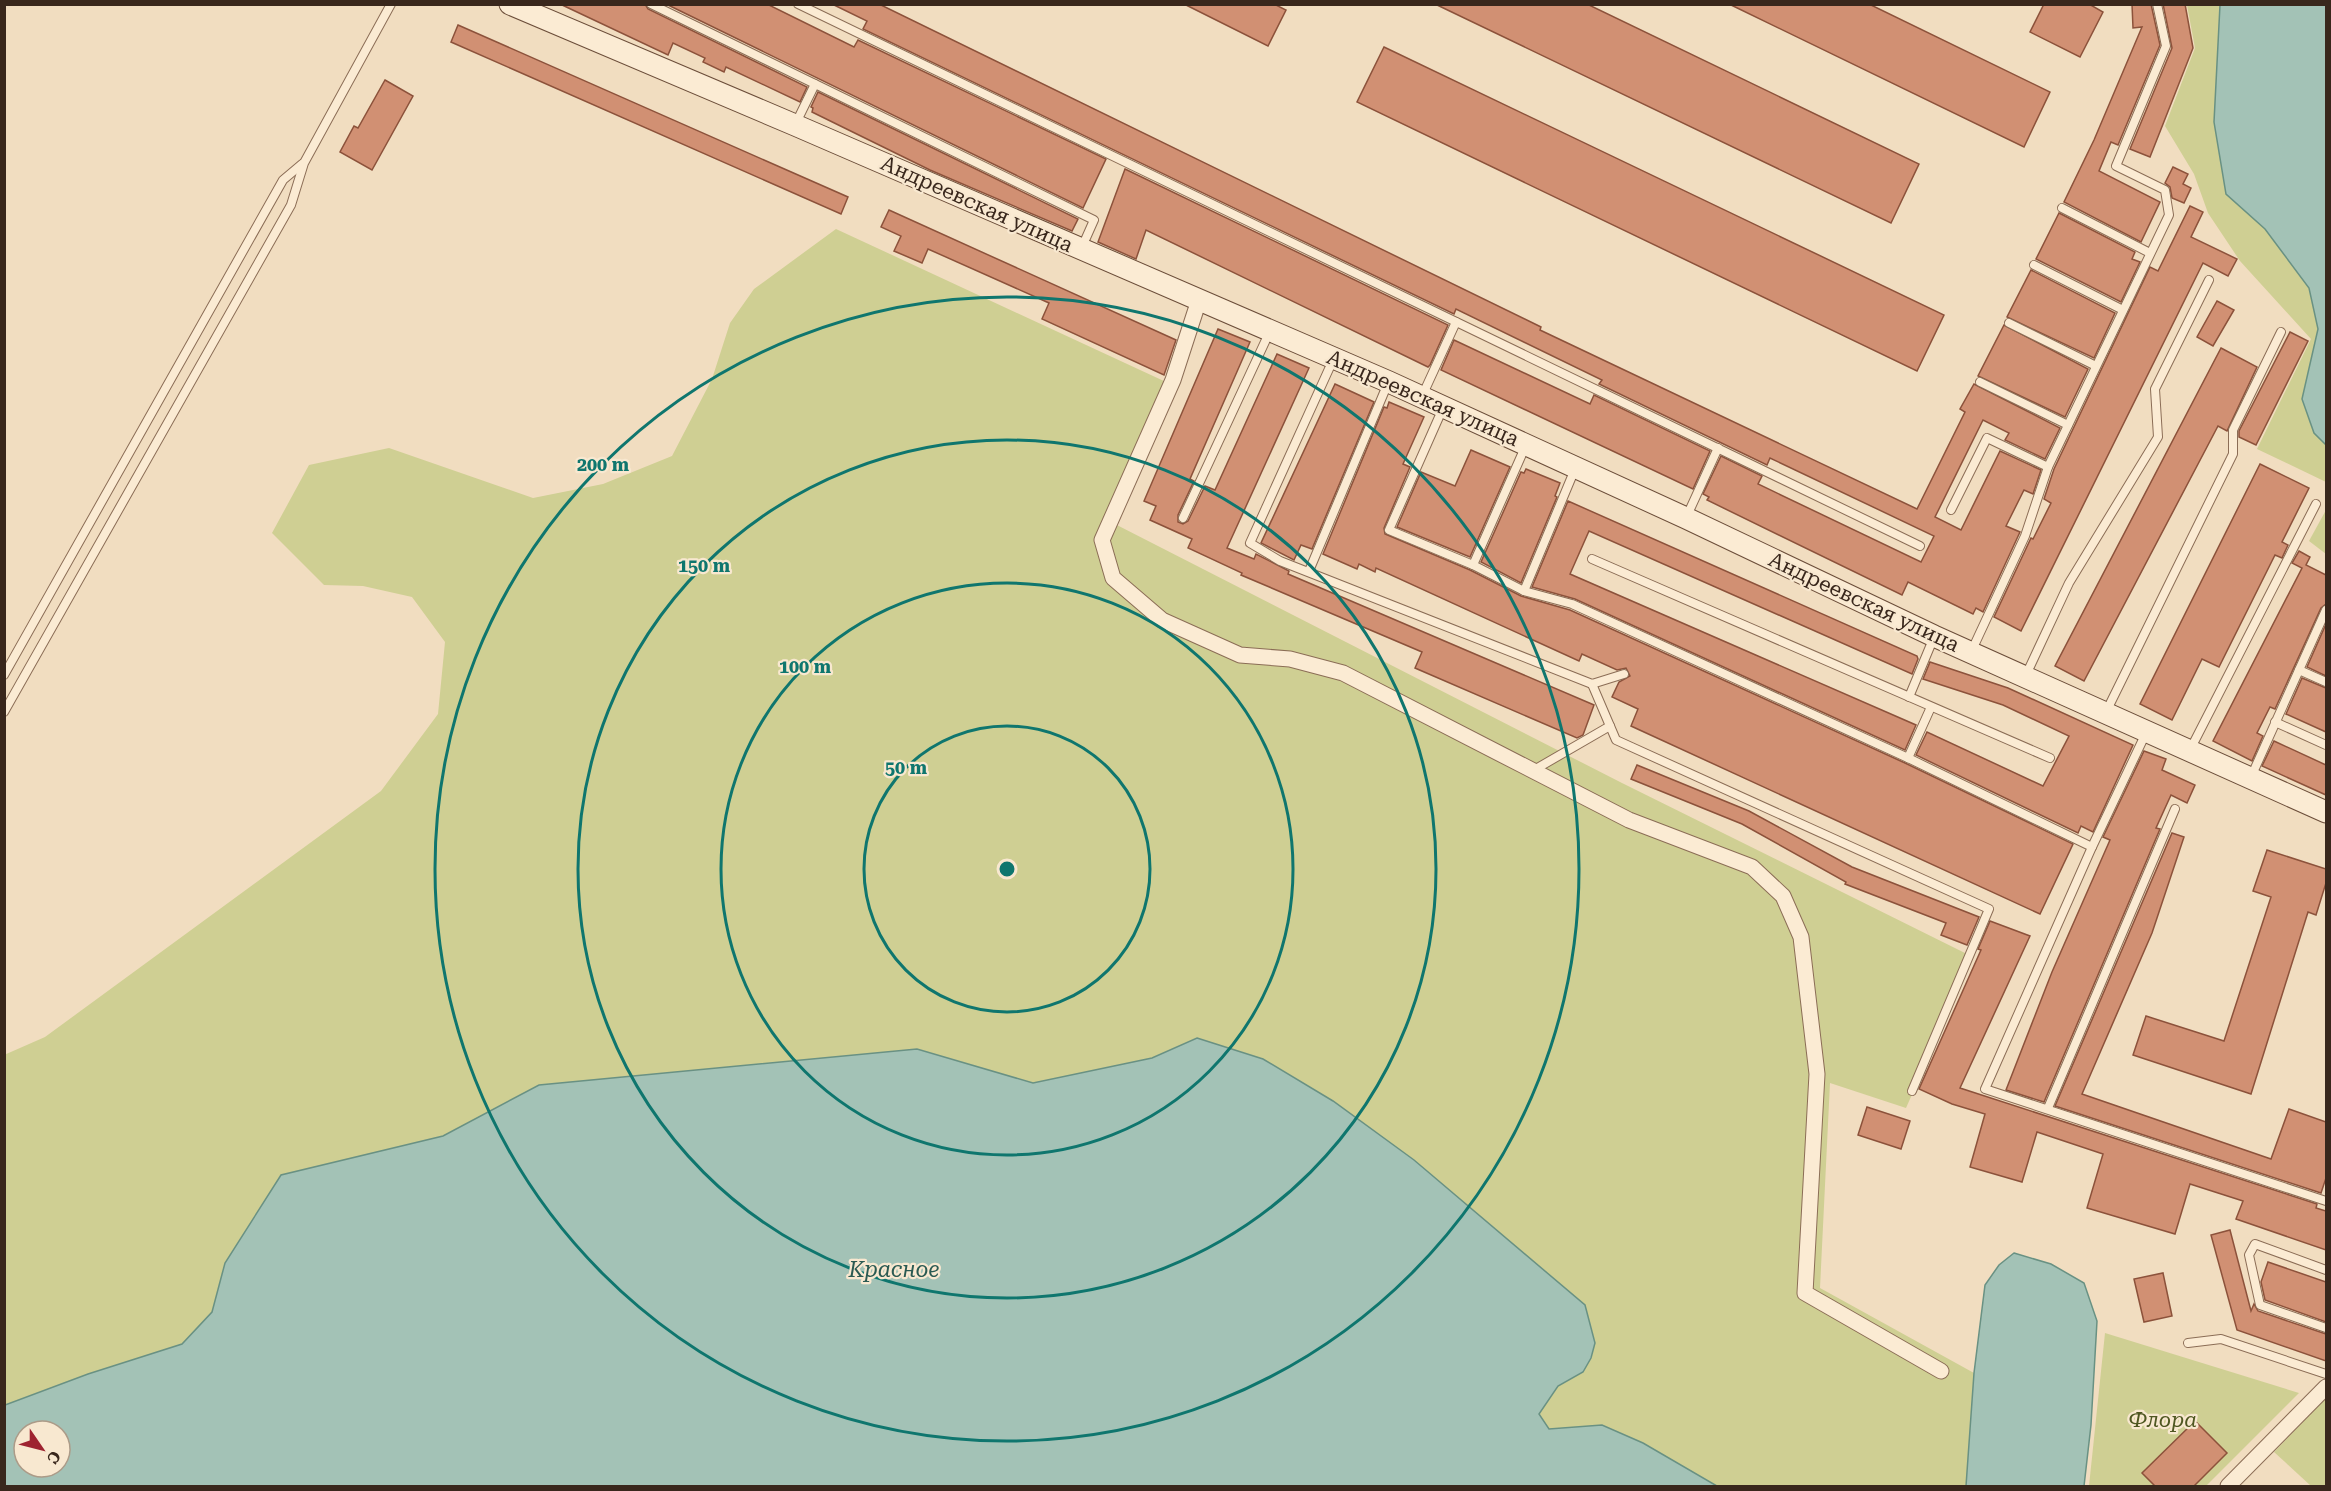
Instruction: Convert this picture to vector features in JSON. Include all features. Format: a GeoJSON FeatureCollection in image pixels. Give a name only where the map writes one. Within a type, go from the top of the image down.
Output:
{"type":"FeatureCollection","features":[{"type":"Feature","properties":{"kind":"street","name":"Андреевская улица"},"geometry":{"type":"LineString","coordinates":[[510,4],[1389,382],[1686,518],[1934,636],[2326,812]]}},
{"type":"Feature","properties":{"kind":"street"},"geometry":{"type":"LineString","coordinates":[[1199,300],[1173,380],[1102,540],[1113,578],[1162,620],[1240,654],[1290,659],[1343,673],[1629,820],[1752,867],[1783,896],[1801,938],[1817,1074],[1804,1293],[1941,1371]]}},
{"type":"Feature","properties":{"kind":"street"},"geometry":{"type":"LineString","coordinates":[[2228,1486],[2326,1387]]}},
{"type":"Feature","properties":{"kind":"lane"},"geometry":{"type":"LineString","coordinates":[[4,712],[291,205],[304,163],[391,4]]}},
{"type":"Feature","properties":{"kind":"lane"},"geometry":{"type":"LineString","coordinates":[[651,4],[1094,219],[1081,249]]}},
{"type":"Feature","properties":{"kind":"lane"},"geometry":{"type":"LineString","coordinates":[[798,4],[1920,546]]}},
{"type":"Feature","properties":{"kind":"lane"},"geometry":{"type":"LineString","coordinates":[[1971,652],[2025,536],[2048,467],[2067,425],[2169,215],[2165,190],[2116,165],[2166,46],[2157,4]]}},
{"type":"Feature","properties":{"kind":"lane"},"geometry":{"type":"LineString","coordinates":[[795,125],[815,84]]}},
{"type":"Feature","properties":{"kind":"lane"},"geometry":{"type":"LineString","coordinates":[[4,675],[283,180],[304,163]]}},
{"type":"Feature","properties":{"kind":"lane"},"geometry":{"type":"LineString","coordinates":[[2062,208],[2150,254]]}},
{"type":"Feature","properties":{"kind":"lane"},"geometry":{"type":"LineString","coordinates":[[2034,266],[2123,310]]}},
{"type":"Feature","properties":{"kind":"lane"},"geometry":{"type":"LineString","coordinates":[[2026,677],[2069,583],[2158,437],[2155,388],[2209,280]]}},
{"type":"Feature","properties":{"kind":"lane"},"geometry":{"type":"LineString","coordinates":[[1422,397],[1456,322]]}},
{"type":"Feature","properties":{"kind":"lane"},"geometry":{"type":"LineString","coordinates":[[2009,323],[2096,366]]}},
{"type":"Feature","properties":{"kind":"lane"},"geometry":{"type":"LineString","coordinates":[[1183,518],[1270,331]]}},
{"type":"Feature","properties":{"kind":"lane"},"geometry":{"type":"LineString","coordinates":[[2105,713],[2233,454],[2233,430],[2281,332]]}},
{"type":"Feature","properties":{"kind":"lane"},"geometry":{"type":"LineString","coordinates":[[1333,359],[1250,543],[1280,561],[1592,684],[1624,674]]}},
{"type":"Feature","properties":{"kind":"lane"},"geometry":{"type":"LineString","coordinates":[[1309,571],[1389,382]]}},
{"type":"Feature","properties":{"kind":"lane"},"geometry":{"type":"LineString","coordinates":[[1980,382],[2067,425]]}},
{"type":"Feature","properties":{"kind":"lane"},"geometry":{"type":"LineString","coordinates":[[1444,407],[1389,530],[1473,565],[1524,591],[1572,604],[1908,758],[2092,847]]}},
{"type":"Feature","properties":{"kind":"lane"},"geometry":{"type":"LineString","coordinates":[[1952,510],[1987,438],[2048,467]]}},
{"type":"Feature","properties":{"kind":"lane"},"geometry":{"type":"LineString","coordinates":[[1473,565],[1526,444]]}},
{"type":"Feature","properties":{"kind":"lane"},"geometry":{"type":"LineString","coordinates":[[1686,518],[1718,448]]}},
{"type":"Feature","properties":{"kind":"lane"},"geometry":{"type":"LineString","coordinates":[[1524,591],[1576,467]]}},
{"type":"Feature","properties":{"kind":"lane"},"geometry":{"type":"LineString","coordinates":[[2190,751],[2316,504]]}},
{"type":"Feature","properties":{"kind":"lane"},"geometry":{"type":"LineString","coordinates":[[1592,559],[2050,758]]}},
{"type":"Feature","properties":{"kind":"lane"},"geometry":{"type":"LineString","coordinates":[[2251,778],[2326,610]]}},
{"type":"Feature","properties":{"kind":"lane"},"geometry":{"type":"LineString","coordinates":[[1909,697],[1934,636]]}},
{"type":"Feature","properties":{"kind":"lane"},"geometry":{"type":"LineString","coordinates":[[2299,670],[2326,682]]}},
{"type":"Feature","properties":{"kind":"lane"},"geometry":{"type":"LineString","coordinates":[[1592,684],[1616,740],[1989,909],[1912,1091]]}},
{"type":"Feature","properties":{"kind":"lane"},"geometry":{"type":"LineString","coordinates":[[1908,758],[1931,707]]}},
{"type":"Feature","properties":{"kind":"lane"},"geometry":{"type":"LineString","coordinates":[[2275,722],[2326,745]]}},
{"type":"Feature","properties":{"kind":"lane"},"geometry":{"type":"LineString","coordinates":[[1533,771],[1610,726]]}},
{"type":"Feature","properties":{"kind":"lane"},"geometry":{"type":"LineString","coordinates":[[2147,732],[2092,847],[1986,1089],[2326,1201]]}},
{"type":"Feature","properties":{"kind":"lane"},"geometry":{"type":"LineString","coordinates":[[2048,1108],[2175,809]]}},
{"type":"Feature","properties":{"kind":"lane"},"geometry":{"type":"LineString","coordinates":[[2326,1270],[2255,1244],[2249,1255],[2260,1305],[2326,1328]]}},
{"type":"Feature","properties":{"kind":"lane"},"geometry":{"type":"LineString","coordinates":[[2188,1343],[2221,1340],[2326,1374]]}},
{"type":"Feature","properties":{"kind":"green space"},"geometry":{"type":"Polygon","coordinates":[[[2187,5],[2220,5],[2226,194],[2265,229],[2309,288],[2318,329],[2302,399],[2314,433],[2326,445],[2326,482],[2257,449],[2311,339],[2240,261],[2208,213],[2194,174],[2165,126],[2195,48],[2187,5]]]}},
{"type":"Feature","properties":{"kind":"green space"},"geometry":{"type":"Polygon","coordinates":[[[836,229],[1166,382],[1109,521],[1622,783],[1973,957],[1906,1108],[1830,1083],[1820,1288],[1974,1373],[1966,1486],[1717,1486],[1643,1443],[1602,1425],[1549,1430],[1539,1414],[1558,1386],[1583,1372],[1591,1358],[1595,1342],[1585,1305],[1414,1160],[1333,1101],[1263,1059],[1197,1038],[1152,1058],[1033,1083],[917,1049],[539,1085],[443,1136],[281,1175],[225,1263],[212,1312],[182,1344],[88,1374],[5,1405],[4,1055],[45,1037],[381,791],[438,714],[445,642],[412,597],[363,586],[324,585],[272,533],[309,465],[389,448],[533,498],[603,484],[672,456],[712,379],[730,323],[754,289],[836,229]]]}},
{"type":"Feature","properties":{"kind":"green space"},"geometry":{"type":"Polygon","coordinates":[[[2326,510],[2326,554],[2309,541],[2326,510]]]}},
{"type":"Feature","properties":{"kind":"green space","name":"Флора"},"geometry":{"type":"Polygon","coordinates":[[[2105,1333],[2299,1393],[2206,1486],[2089,1486],[2105,1333]]]}},
{"type":"Feature","properties":{"kind":"green space"},"geometry":{"type":"Polygon","coordinates":[[[2326,1398],[2326,1486],[2311,1486],[2274,1452],[2326,1398]]]}},
{"type":"Feature","properties":{"kind":"water"},"geometry":{"type":"Polygon","coordinates":[[[2220,5],[2326,5],[2326,445],[2314,433],[2302,399],[2318,329],[2309,288],[2265,229],[2226,194],[2214,122],[2220,5]]]}},
{"type":"Feature","properties":{"kind":"water","name":"Красное"},"geometry":{"type":"Polygon","coordinates":[[[1197,1038],[1263,1059],[1333,1101],[1414,1160],[1585,1305],[1595,1343],[1591,1358],[1583,1372],[1558,1386],[1539,1414],[1549,1429],[1602,1425],[1643,1443],[1717,1486],[5,1486],[5,1405],[88,1374],[182,1344],[212,1312],[225,1263],[281,1175],[443,1136],[539,1085],[917,1049],[1033,1083],[1152,1058],[1197,1038]]]}},
{"type":"Feature","properties":{"kind":"water"},"geometry":{"type":"Polygon","coordinates":[[[2014,1253],[2051,1264],[2084,1283],[2097,1321],[2091,1425],[2084,1486],[1966,1486],[1974,1373],[1985,1285],[1999,1265],[2014,1253]]]}},
{"type":"Feature","properties":{"kind":"building"},"geometry":{"type":"Polygon","coordinates":[[[560,4],[645,4],[648,9],[807,87],[800,102],[726,67],[724,72],[703,62],[705,58],[673,43],[668,55],[560,4]]]}},
{"type":"Feature","properties":{"kind":"building"},"geometry":{"type":"Polygon","coordinates":[[[666,4],[767,4],[854,47],[858,40],[1106,159],[1083,208],[666,4]]]}},
{"type":"Feature","properties":{"kind":"building"},"geometry":{"type":"Polygon","coordinates":[[[832,4],[879,4],[1541,327],[1540,330],[1917,509],[1965,412],[1960,409],[1974,384],[2060,428],[2045,459],[2005,440],[2009,433],[1983,420],[1935,517],[1961,530],[2000,451],[2041,470],[2033,494],[2024,490],[2006,526],[2020,532],[1983,612],[1976,608],[1973,614],[1908,582],[1902,595],[1707,500],[1709,497],[1703,494],[1721,456],[1762,476],[1758,484],[1921,562],[1934,536],[1770,458],[1767,465],[1599,384],[1602,380],[1456,309],[1454,314],[863,29],[867,21],[832,4]]]}},
{"type":"Feature","properties":{"kind":"building"},"geometry":{"type":"Polygon","coordinates":[[[1184,4],[1274,4],[1286,10],[1268,46],[1184,4]]]}},
{"type":"Feature","properties":{"kind":"building"},"geometry":{"type":"Polygon","coordinates":[[[1435,4],[1587,4],[1919,164],[1891,223],[1435,4]]]}},
{"type":"Feature","properties":{"kind":"building"},"geometry":{"type":"Polygon","coordinates":[[[1729,4],[1869,4],[2050,92],[2024,147],[1729,4]]]}},
{"type":"Feature","properties":{"kind":"building"},"geometry":{"type":"Polygon","coordinates":[[[2044,4],[2089,4],[2103,12],[2080,57],[2030,32],[2044,4]]]}},
{"type":"Feature","properties":{"kind":"building"},"geometry":{"type":"Polygon","coordinates":[[[2132,4],[2151,4],[2160,45],[2118,145],[2111,142],[2099,171],[2160,202],[2141,242],[2064,202],[2094,140],[2142,27],[2133,28],[2132,4]]]}},
{"type":"Feature","properties":{"kind":"building"},"geometry":{"type":"Polygon","coordinates":[[[2163,4],[2185,4],[2193,48],[2150,157],[2130,149],[2172,48],[2163,4]]]}},
{"type":"Feature","properties":{"kind":"building"},"geometry":{"type":"Polygon","coordinates":[[[458,25],[848,197],[841,214],[451,42],[458,25]]]}},
{"type":"Feature","properties":{"kind":"building"},"geometry":{"type":"Polygon","coordinates":[[[1384,47],[1944,315],[1917,371],[1357,102],[1384,47]]]}},
{"type":"Feature","properties":{"kind":"building"},"geometry":{"type":"Polygon","coordinates":[[[385,80],[413,96],[372,170],[340,152],[354,126],[358,128],[385,80]]]}},
{"type":"Feature","properties":{"kind":"building"},"geometry":{"type":"Polygon","coordinates":[[[818,92],[1078,219],[1072,231],[930,170],[812,112],[811,107],[818,92]]]}},
{"type":"Feature","properties":{"kind":"building"},"geometry":{"type":"Polygon","coordinates":[[[2173,167],[2188,174],[2183,184],[2191,188],[2184,203],[2172,198],[2170,187],[2165,183],[2173,167]]]}},
{"type":"Feature","properties":{"kind":"building"},"geometry":{"type":"Polygon","coordinates":[[[1125,169],[1448,325],[1430,365],[1428,367],[1146,230],[1136,259],[1098,242],[1125,169]]]}},
{"type":"Feature","properties":{"kind":"building"},"geometry":{"type":"Polygon","coordinates":[[[2190,206],[2203,212],[2191,237],[2237,259],[2228,276],[2203,263],[2021,631],[1994,617],[2031,538],[2033,539],[2051,503],[2044,499],[2054,469],[2150,267],[2158,271],[2190,206]]]}},
{"type":"Feature","properties":{"kind":"building"},"geometry":{"type":"Polygon","coordinates":[[[889,210],[1176,340],[1164,375],[1042,319],[1049,303],[928,249],[922,263],[894,251],[901,236],[881,227],[889,210]]]}},
{"type":"Feature","properties":{"kind":"building"},"geometry":{"type":"Polygon","coordinates":[[[2059,213],[2135,252],[2132,259],[2140,262],[2121,302],[2036,259],[2059,213]]]}},
{"type":"Feature","properties":{"kind":"building"},"geometry":{"type":"Polygon","coordinates":[[[2031,270],[2115,313],[2094,358],[2007,317],[2031,270]]]}},
{"type":"Feature","properties":{"kind":"building"},"geometry":{"type":"Polygon","coordinates":[[[2217,301],[2234,310],[2213,346],[2197,337],[2217,301]]]}},
{"type":"Feature","properties":{"kind":"building"},"geometry":{"type":"Polygon","coordinates":[[[2004,325],[2088,369],[2065,417],[1978,376],[2004,325]]]}},
{"type":"Feature","properties":{"kind":"building"},"geometry":{"type":"Polygon","coordinates":[[[1218,329],[1250,342],[1190,479],[1194,481],[1178,515],[1178,522],[1183,524],[1188,521],[1205,486],[1215,490],[1277,354],[1309,368],[1227,548],[1254,559],[1256,554],[1289,571],[1288,574],[1594,705],[1583,735],[1577,738],[1415,668],[1422,652],[1241,575],[1242,573],[1188,548],[1192,539],[1150,520],[1156,506],[1144,501],[1218,329]]]}},
{"type":"Feature","properties":{"kind":"building"},"geometry":{"type":"Polygon","coordinates":[[[2290,332],[2308,341],[2256,445],[2239,437],[2239,431],[2290,332]]]}},
{"type":"Feature","properties":{"kind":"building"},"geometry":{"type":"Polygon","coordinates":[[[1454,340],[1590,404],[1594,395],[1710,451],[1693,489],[1441,370],[1454,340]]]}},
{"type":"Feature","properties":{"kind":"building"},"geometry":{"type":"Polygon","coordinates":[[[2221,348],[2257,367],[2227,431],[2218,426],[2084,681],[2055,666],[2221,348]]]}},
{"type":"Feature","properties":{"kind":"building"},"geometry":{"type":"Polygon","coordinates":[[[1335,384],[1374,402],[1312,549],[1301,545],[1294,560],[1261,543],[1335,384]]]}},
{"type":"Feature","properties":{"kind":"building"},"geometry":{"type":"Polygon","coordinates":[[[1389,402],[1424,417],[1403,464],[1410,467],[1384,528],[1385,534],[1470,570],[1521,596],[1570,610],[1905,763],[2073,844],[2040,914],[1631,726],[1638,709],[1612,697],[1619,682],[1630,676],[1626,668],[1617,670],[1582,654],[1579,661],[1376,568],[1375,572],[1359,564],[1357,569],[1323,554],[1384,407],[1387,408],[1389,402]]]}},
{"type":"Feature","properties":{"kind":"building"},"geometry":{"type":"Polygon","coordinates":[[[1471,450],[1510,467],[1470,557],[1397,527],[1421,472],[1455,486],[1471,450]]]}},
{"type":"Feature","properties":{"kind":"building"},"geometry":{"type":"Polygon","coordinates":[[[2260,464],[2309,488],[2282,542],[2288,545],[2282,558],[2275,555],[2219,667],[2202,659],[2172,720],[2140,704],[2260,464]]]}},
{"type":"Feature","properties":{"kind":"building"},"geometry":{"type":"Polygon","coordinates":[[[1526,469],[1560,483],[1555,496],[1557,497],[1521,583],[1481,562],[1521,472],[1524,473],[1526,469]]]}},
{"type":"Feature","properties":{"kind":"building"},"geometry":{"type":"Polygon","coordinates":[[[1568,501],[1917,656],[1912,674],[1589,531],[1570,574],[1916,725],[1905,750],[1575,599],[1532,587],[1568,501]]]}},
{"type":"Feature","properties":{"kind":"building"},"geometry":{"type":"Polygon","coordinates":[[[2299,551],[2310,557],[2306,565],[2326,575],[2326,604],[2321,608],[2275,709],[2270,707],[2257,733],[2263,736],[2252,761],[2213,741],[2302,568],[2292,563],[2299,551]]]}},
{"type":"Feature","properties":{"kind":"building"},"geometry":{"type":"Polygon","coordinates":[[[2326,624],[2326,676],[2307,667],[2326,624]]]}},
{"type":"Feature","properties":{"kind":"building"},"geometry":{"type":"Polygon","coordinates":[[[1930,662],[2008,688],[2133,745],[2093,832],[2081,826],[2078,833],[1916,755],[1927,732],[2043,786],[2069,736],[2003,705],[1923,679],[1930,662]]]}},
{"type":"Feature","properties":{"kind":"building"},"geometry":{"type":"Polygon","coordinates":[[[2302,678],[2326,688],[2326,732],[2286,714],[2302,678]]]}},
{"type":"Feature","properties":{"kind":"building"},"geometry":{"type":"Polygon","coordinates":[[[2274,741],[2326,765],[2326,795],[2262,766],[2274,741]]]}},
{"type":"Feature","properties":{"kind":"building"},"geometry":{"type":"Polygon","coordinates":[[[2144,751],[2166,759],[2162,770],[2195,785],[2187,803],[2171,795],[2156,828],[2160,829],[2044,1102],[2006,1090],[2052,972],[2110,840],[2103,837],[2144,751]]]}},
{"type":"Feature","properties":{"kind":"building"},"geometry":{"type":"Polygon","coordinates":[[[1637,765],[1749,811],[1852,867],[1979,917],[1967,945],[1941,935],[1946,923],[1845,884],[1846,882],[1742,824],[1631,779],[1637,765]]]}},
{"type":"Feature","properties":{"kind":"building"},"geometry":{"type":"Polygon","coordinates":[[[2172,833],[2184,837],[2152,933],[2082,1094],[2271,1159],[2289,1109],[2326,1122],[2326,1178],[2321,1193],[2055,1106],[2172,833]]]}},
{"type":"Feature","properties":{"kind":"building"},"geometry":{"type":"Polygon","coordinates":[[[2267,850],[2326,869],[2326,883],[2316,915],[2308,912],[2251,1094],[2133,1055],[2146,1016],[2224,1041],[2271,897],[2253,891],[2267,850]]]}},
{"type":"Feature","properties":{"kind":"building"},"geometry":{"type":"Polygon","coordinates":[[[1990,921],[2030,936],[1960,1088],[2317,1204],[2316,1208],[2326,1211],[2326,1250],[2236,1219],[2243,1201],[2190,1184],[2175,1234],[2087,1208],[2103,1154],[2037,1132],[2022,1182],[1970,1167],[1985,1114],[1952,1104],[1919,1089],[1981,950],[1978,949],[1990,921]]]}},
{"type":"Feature","properties":{"kind":"building"},"geometry":{"type":"Polygon","coordinates":[[[1867,1107],[1910,1121],[1901,1149],[1858,1135],[1867,1107]]]}},
{"type":"Feature","properties":{"kind":"building"},"geometry":{"type":"Polygon","coordinates":[[[2230,1230],[2251,1311],[2254,1304],[2258,1311],[2326,1334],[2326,1361],[2237,1330],[2211,1235],[2230,1230]]]}},
{"type":"Feature","properties":{"kind":"building"},"geometry":{"type":"Polygon","coordinates":[[[2268,1262],[2326,1282],[2326,1322],[2265,1300],[2261,1282],[2268,1262]]]}},
{"type":"Feature","properties":{"kind":"building"},"geometry":{"type":"Polygon","coordinates":[[[2163,1273],[2172,1316],[2144,1322],[2134,1279],[2163,1273]]]}},
{"type":"Feature","properties":{"kind":"building"},"geometry":{"type":"Polygon","coordinates":[[[2195,1421],[2227,1453],[2194,1486],[2155,1486],[2142,1473],[2195,1421]]]}}]}
